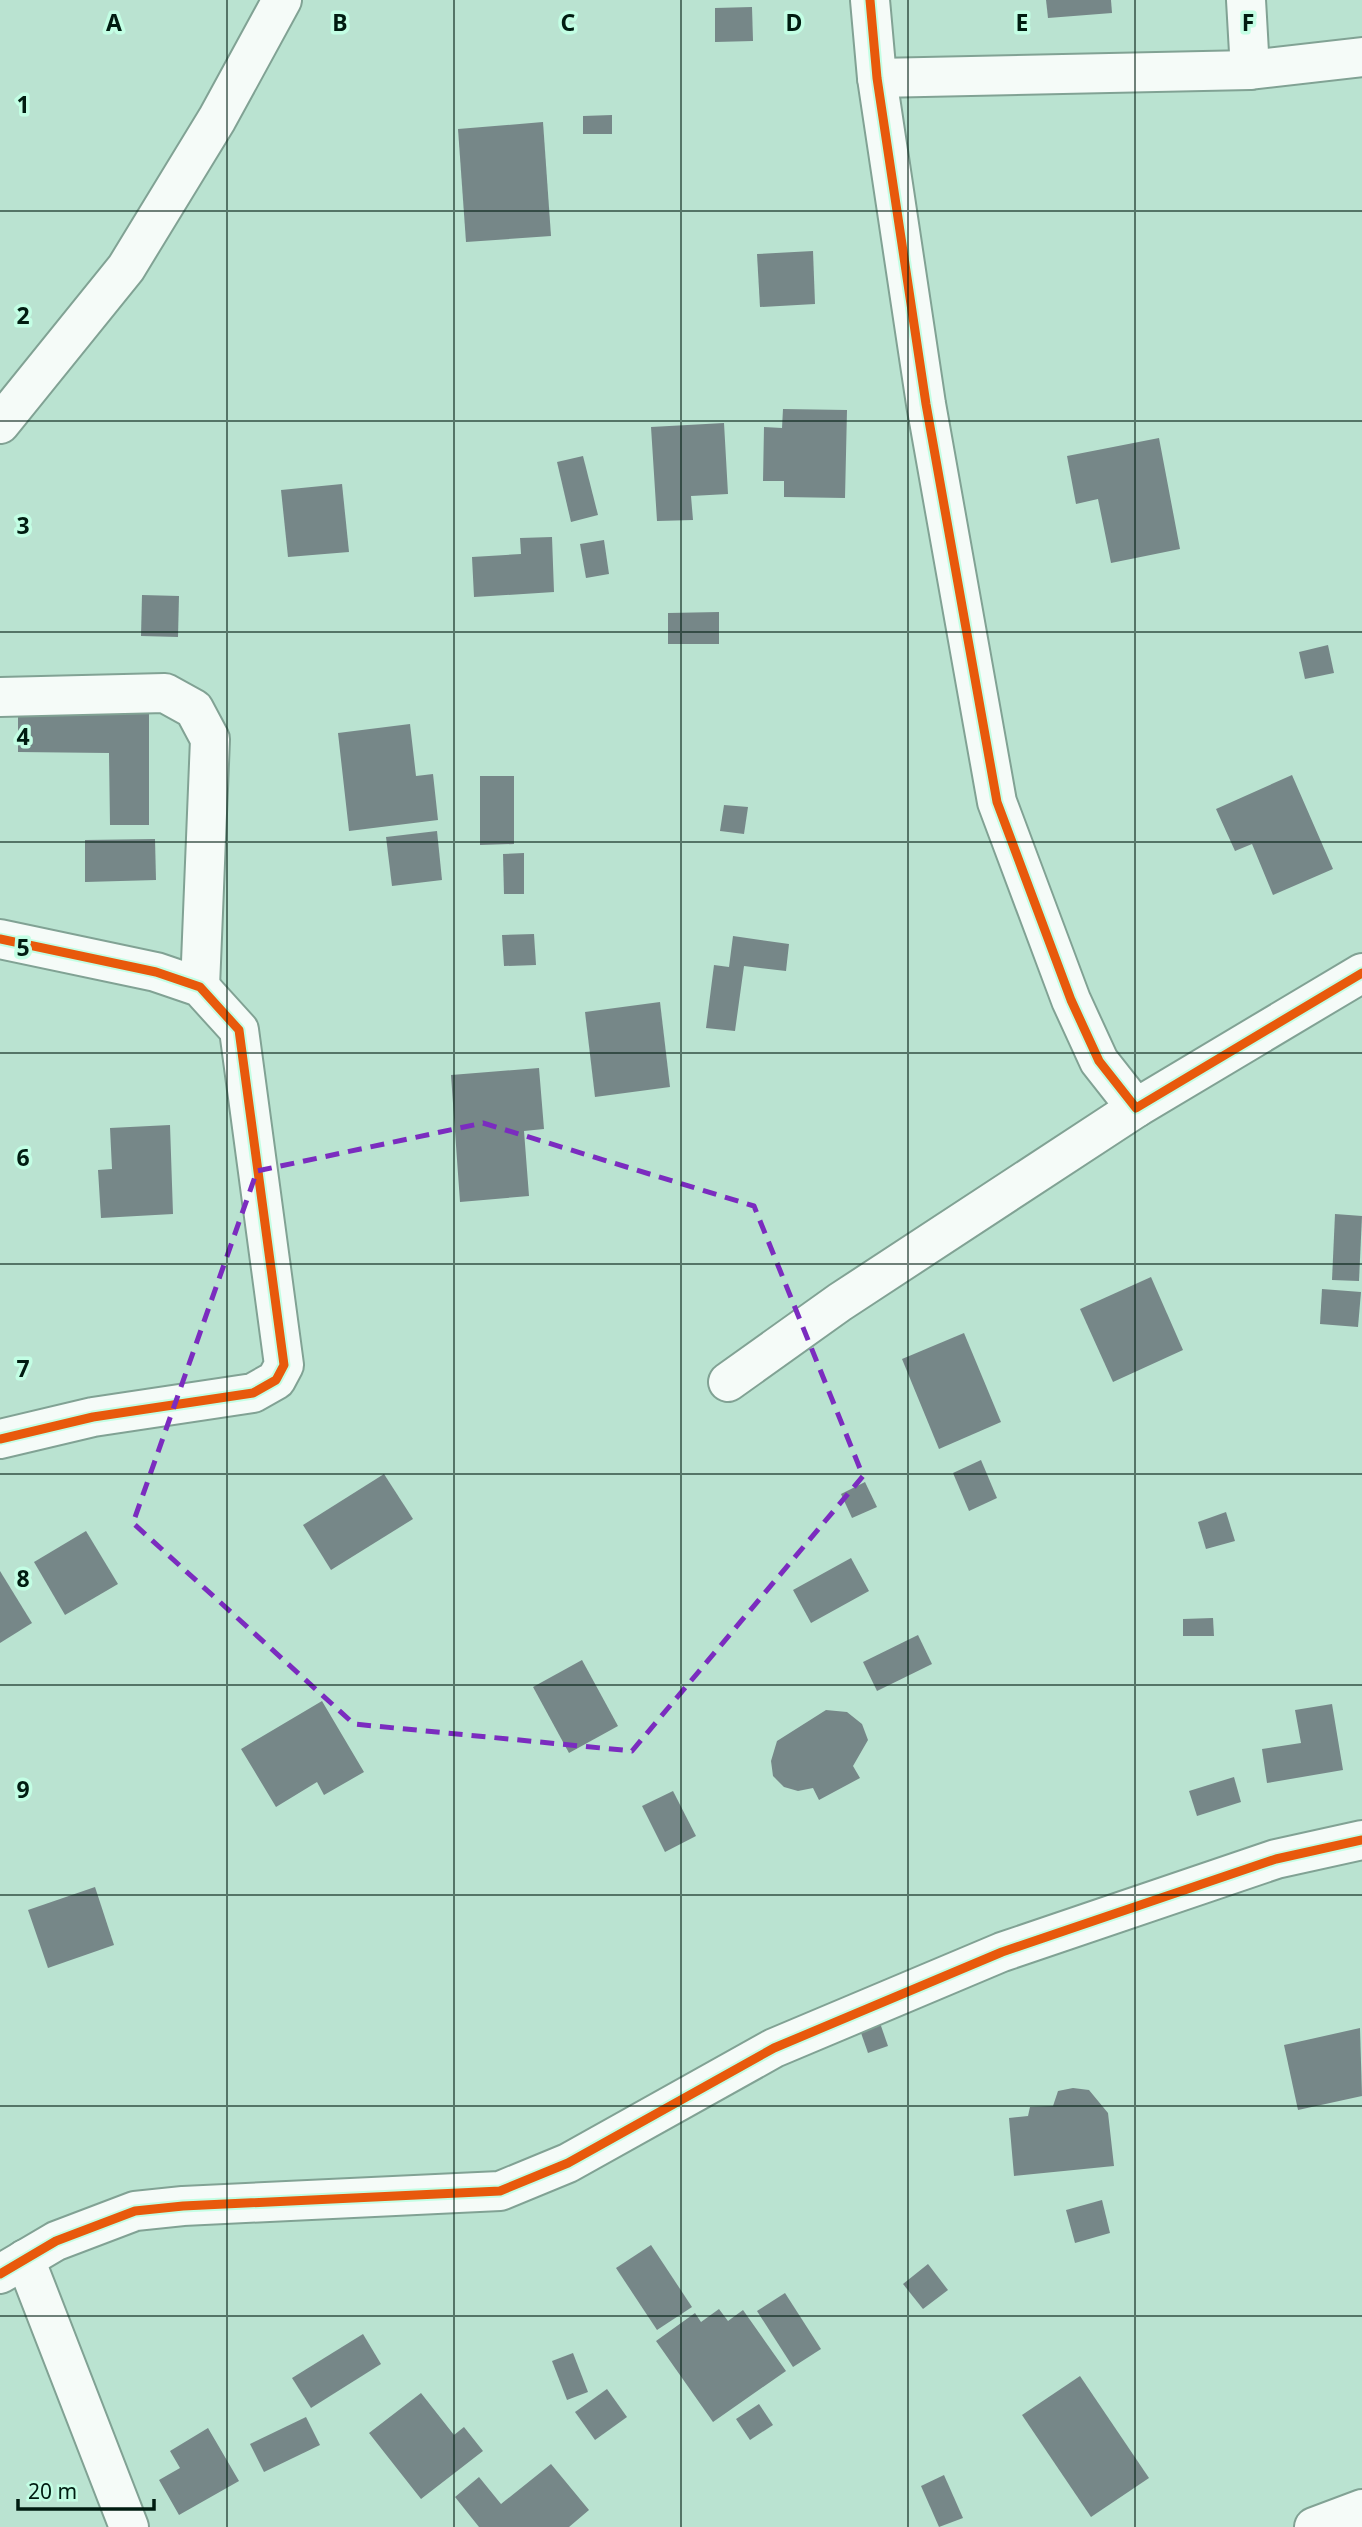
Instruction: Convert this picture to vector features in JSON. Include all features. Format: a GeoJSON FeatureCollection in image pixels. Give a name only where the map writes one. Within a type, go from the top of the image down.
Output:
{"type":"FeatureCollection","features":[{"type":"Feature","properties":{"kind":"street"},"geometry":{"type":"LineString","coordinates":[[0,424],[125,268],[217,119],[282,0]]}},
{"type":"Feature","properties":{"kind":"street"},"geometry":{"type":"LineString","coordinates":[[870,0],[877,78],[926,404],[997,802],[1082,1024],[1099,1061],[1136,1108]]}},
{"type":"Feature","properties":{"kind":"street"},"geometry":{"type":"LineString","coordinates":[[1245,0],[1250,71]]}},
{"type":"Feature","properties":{"kind":"street"},"geometry":{"type":"LineString","coordinates":[[877,78],[1250,71],[1362,57]]}},
{"type":"Feature","properties":{"kind":"street"},"geometry":{"type":"LineString","coordinates":[[0,697],[165,693],[194,709],[210,739],[200,987]]}},
{"type":"Feature","properties":{"kind":"street"},"geometry":{"type":"LineString","coordinates":[[0,939],[156,972],[200,987],[239,1030],[284,1365],[276,1380],[253,1393],[93,1417],[0,1439]]}},
{"type":"Feature","properties":{"kind":"street"},"geometry":{"type":"LineString","coordinates":[[728,1382],[840,1302],[1136,1108],[1362,973]]}},
{"type":"Feature","properties":{"kind":"street"},"geometry":{"type":"LineString","coordinates":[[129,2527],[12,2267],[56,2241],[135,2211],[183,2206],[500,2191],[568,2163],[774,2048],[1002,1952],[1276,1859],[1362,1840]]}},
{"type":"Feature","properties":{"kind":"street"},"geometry":{"type":"LineString","coordinates":[[1314,2527],[1362,2509]]}},
{"type":"Feature","properties":{"kind":"highlighted area"},"geometry":{"type":"Polygon","coordinates":[[[483,1123],[754,1206],[863,1476],[632,1751],[354,1724],[133,1523],[257,1171],[483,1123]]]}},
{"type":"Feature","properties":{"kind":"building"},"geometry":{"type":"Polygon","coordinates":[[[1046,0],[1111,0],[1112,13],[1048,18],[1046,0]]]}},
{"type":"Feature","properties":{"kind":"building"},"geometry":{"type":"Polygon","coordinates":[[[752,7],[753,41],[715,42],[715,8],[752,7]]]}},
{"type":"Feature","properties":{"kind":"building"},"geometry":{"type":"Polygon","coordinates":[[[612,115],[612,134],[583,134],[583,116],[612,115]]]}},
{"type":"Feature","properties":{"kind":"building"},"geometry":{"type":"Polygon","coordinates":[[[543,122],[551,236],[466,242],[458,129],[543,122]]]}},
{"type":"Feature","properties":{"kind":"building"},"geometry":{"type":"Polygon","coordinates":[[[813,251],[815,304],[760,307],[757,254],[813,251]]]}},
{"type":"Feature","properties":{"kind":"building"},"geometry":{"type":"Polygon","coordinates":[[[783,409],[847,410],[845,498],[784,497],[784,481],[763,481],[764,427],[782,428],[783,409]]]}},
{"type":"Feature","properties":{"kind":"building"},"geometry":{"type":"Polygon","coordinates":[[[724,423],[728,494],[691,496],[693,520],[657,521],[651,427],[724,423]]]}},
{"type":"Feature","properties":{"kind":"building"},"geometry":{"type":"Polygon","coordinates":[[[1159,438],[1180,549],[1111,563],[1098,499],[1076,504],[1067,456],[1159,438]]]}},
{"type":"Feature","properties":{"kind":"building"},"geometry":{"type":"Polygon","coordinates":[[[583,456],[598,515],[571,522],[557,462],[583,456]]]}},
{"type":"Feature","properties":{"kind":"building"},"geometry":{"type":"Polygon","coordinates":[[[342,484],[349,552],[288,557],[281,490],[342,484]]]}},
{"type":"Feature","properties":{"kind":"building"},"geometry":{"type":"Polygon","coordinates":[[[552,537],[554,592],[474,597],[472,557],[521,554],[520,538],[552,537]]]}},
{"type":"Feature","properties":{"kind":"building"},"geometry":{"type":"Polygon","coordinates":[[[604,540],[609,574],[586,578],[580,544],[604,540]]]}},
{"type":"Feature","properties":{"kind":"building"},"geometry":{"type":"Polygon","coordinates":[[[142,595],[179,596],[178,637],[141,636],[142,595]]]}},
{"type":"Feature","properties":{"kind":"building"},"geometry":{"type":"Polygon","coordinates":[[[719,612],[719,644],[668,644],[668,613],[719,612]]]}},
{"type":"Feature","properties":{"kind":"building"},"geometry":{"type":"Polygon","coordinates":[[[1328,645],[1334,673],[1305,679],[1299,652],[1328,645]]]}},
{"type":"Feature","properties":{"kind":"building"},"geometry":{"type":"Polygon","coordinates":[[[149,712],[149,825],[110,825],[109,753],[18,752],[18,713],[149,712]]]}},
{"type":"Feature","properties":{"kind":"building"},"geometry":{"type":"Polygon","coordinates":[[[410,724],[416,776],[433,774],[438,820],[349,831],[338,733],[410,724]]]}},
{"type":"Feature","properties":{"kind":"building"},"geometry":{"type":"Polygon","coordinates":[[[1292,775],[1333,869],[1273,895],[1252,844],[1235,851],[1216,809],[1292,775]]]}},
{"type":"Feature","properties":{"kind":"building"},"geometry":{"type":"Polygon","coordinates":[[[480,776],[514,776],[514,844],[480,845],[480,776]]]}},
{"type":"Feature","properties":{"kind":"building"},"geometry":{"type":"Polygon","coordinates":[[[724,805],[748,807],[744,834],[720,831],[724,805]]]}},
{"type":"Feature","properties":{"kind":"building"},"geometry":{"type":"Polygon","coordinates":[[[437,831],[442,880],[392,886],[386,837],[437,831]]]}},
{"type":"Feature","properties":{"kind":"building"},"geometry":{"type":"Polygon","coordinates":[[[155,839],[156,880],[85,882],[85,840],[155,839]]]}},
{"type":"Feature","properties":{"kind":"building"},"geometry":{"type":"Polygon","coordinates":[[[524,853],[524,894],[504,894],[503,854],[524,853]]]}},
{"type":"Feature","properties":{"kind":"building"},"geometry":{"type":"Polygon","coordinates":[[[534,934],[536,965],[504,966],[502,935],[534,934]]]}},
{"type":"Feature","properties":{"kind":"building"},"geometry":{"type":"Polygon","coordinates":[[[733,936],[789,944],[786,971],[744,966],[735,1031],[706,1028],[714,965],[729,967],[733,936]]]}},
{"type":"Feature","properties":{"kind":"building"},"geometry":{"type":"Polygon","coordinates":[[[660,1002],[670,1087],[595,1097],[585,1012],[660,1002]]]}},
{"type":"Feature","properties":{"kind":"building"},"geometry":{"type":"Polygon","coordinates":[[[539,1068],[544,1129],[524,1131],[529,1196],[460,1202],[451,1075],[539,1068]]]}},
{"type":"Feature","properties":{"kind":"building"},"geometry":{"type":"Polygon","coordinates":[[[170,1125],[173,1214],[101,1218],[98,1170],[112,1169],[110,1128],[170,1125]]]}},
{"type":"Feature","properties":{"kind":"building"},"geometry":{"type":"Polygon","coordinates":[[[1335,1214],[1362,1216],[1359,1281],[1332,1280],[1335,1214]]]}},
{"type":"Feature","properties":{"kind":"building"},"geometry":{"type":"Polygon","coordinates":[[[1151,1277],[1183,1350],[1113,1382],[1080,1309],[1151,1277]]]}},
{"type":"Feature","properties":{"kind":"building"},"geometry":{"type":"Polygon","coordinates":[[[1322,1289],[1361,1292],[1358,1327],[1320,1324],[1322,1289]]]}},
{"type":"Feature","properties":{"kind":"building"},"geometry":{"type":"Polygon","coordinates":[[[964,1333],[1001,1422],[939,1449],[902,1359],[964,1333]]]}},
{"type":"Feature","properties":{"kind":"building"},"geometry":{"type":"Polygon","coordinates":[[[981,1460],[997,1498],[969,1511],[953,1473],[981,1460]]]}},
{"type":"Feature","properties":{"kind":"building"},"geometry":{"type":"Polygon","coordinates":[[[384,1474],[413,1519],[331,1570],[303,1525],[384,1474]]]}},
{"type":"Feature","properties":{"kind":"building"},"geometry":{"type":"Polygon","coordinates":[[[865,1482],[877,1507],[852,1518],[841,1494],[865,1482]]]}},
{"type":"Feature","properties":{"kind":"building"},"geometry":{"type":"Polygon","coordinates":[[[1226,1512],[1235,1541],[1206,1549],[1198,1522],[1226,1512]]]}},
{"type":"Feature","properties":{"kind":"building"},"geometry":{"type":"Polygon","coordinates":[[[86,1531],[118,1584],[65,1615],[34,1562],[86,1531]]]}},
{"type":"Feature","properties":{"kind":"building"},"geometry":{"type":"Polygon","coordinates":[[[851,1558],[869,1591],[811,1623],[793,1590],[851,1558]]]}},
{"type":"Feature","properties":{"kind":"building"},"geometry":{"type":"Polygon","coordinates":[[[0,1571],[32,1623],[0,1643],[0,1571]]]}},
{"type":"Feature","properties":{"kind":"building"},"geometry":{"type":"Polygon","coordinates":[[[1213,1618],[1214,1636],[1183,1636],[1183,1619],[1213,1618]]]}},
{"type":"Feature","properties":{"kind":"building"},"geometry":{"type":"Polygon","coordinates":[[[918,1635],[932,1664],[877,1691],[863,1662],[918,1635]]]}},
{"type":"Feature","properties":{"kind":"building"},"geometry":{"type":"Polygon","coordinates":[[[582,1660],[618,1726],[569,1753],[533,1687],[582,1660]]]}},
{"type":"Feature","properties":{"kind":"building"},"geometry":{"type":"Polygon","coordinates":[[[322,1701],[364,1772],[324,1795],[317,1782],[276,1807],[241,1749],[322,1701]]]}},
{"type":"Feature","properties":{"kind":"building"},"geometry":{"type":"Polygon","coordinates":[[[1332,1704],[1343,1770],[1267,1783],[1262,1749],[1301,1743],[1295,1710],[1332,1704]]]}},
{"type":"Feature","properties":{"kind":"building"},"geometry":{"type":"Polygon","coordinates":[[[826,1710],[847,1712],[862,1724],[868,1740],[853,1766],[860,1778],[819,1800],[813,1788],[798,1791],[784,1787],[773,1776],[771,1761],[777,1741],[826,1710]]]}},
{"type":"Feature","properties":{"kind":"building"},"geometry":{"type":"Polygon","coordinates":[[[1234,1777],[1241,1802],[1197,1816],[1189,1791],[1234,1777]]]}},
{"type":"Feature","properties":{"kind":"building"},"geometry":{"type":"Polygon","coordinates":[[[673,1791],[696,1836],[665,1852],[642,1806],[673,1791]]]}},
{"type":"Feature","properties":{"kind":"building"},"geometry":{"type":"Polygon","coordinates":[[[95,1887],[114,1945],[48,1968],[28,1910],[95,1887]]]}},
{"type":"Feature","properties":{"kind":"building"},"geometry":{"type":"Polygon","coordinates":[[[880,2023],[888,2046],[868,2053],[860,2030],[880,2023]]]}},
{"type":"Feature","properties":{"kind":"building"},"geometry":{"type":"Polygon","coordinates":[[[1360,2028],[1362,2096],[1298,2110],[1284,2045],[1360,2028]]]}},
{"type":"Feature","properties":{"kind":"building"},"geometry":{"type":"Polygon","coordinates":[[[1073,2088],[1089,2090],[1108,2113],[1114,2166],[1014,2176],[1009,2118],[1028,2116],[1030,2107],[1053,2106],[1058,2091],[1073,2088]]]}},
{"type":"Feature","properties":{"kind":"building"},"geometry":{"type":"Polygon","coordinates":[[[1102,2200],[1110,2233],[1075,2243],[1066,2210],[1102,2200]]]}},
{"type":"Feature","properties":{"kind":"building"},"geometry":{"type":"Polygon","coordinates":[[[651,2245],[692,2307],[657,2330],[616,2268],[651,2245]]]}},
{"type":"Feature","properties":{"kind":"building"},"geometry":{"type":"Polygon","coordinates":[[[928,2264],[948,2290],[923,2309],[903,2284],[928,2264]]]}},
{"type":"Feature","properties":{"kind":"building"},"geometry":{"type":"Polygon","coordinates":[[[785,2293],[821,2349],[793,2367],[757,2311],[785,2293]]]}},
{"type":"Feature","properties":{"kind":"building"},"geometry":{"type":"Polygon","coordinates":[[[719,2309],[728,2321],[743,2310],[786,2371],[713,2422],[656,2341],[695,2313],[701,2322],[719,2309]]]}},
{"type":"Feature","properties":{"kind":"building"},"geometry":{"type":"Polygon","coordinates":[[[363,2334],[381,2364],[311,2408],[292,2378],[363,2334]]]}},
{"type":"Feature","properties":{"kind":"building"},"geometry":{"type":"Polygon","coordinates":[[[573,2353],[588,2392],[567,2400],[552,2361],[573,2353]]]}},
{"type":"Feature","properties":{"kind":"building"},"geometry":{"type":"Polygon","coordinates":[[[1080,2376],[1149,2478],[1091,2517],[1022,2415],[1080,2376]]]}},
{"type":"Feature","properties":{"kind":"building"},"geometry":{"type":"Polygon","coordinates":[[[607,2389],[627,2417],[595,2440],[575,2412],[607,2389]]]}},
{"type":"Feature","properties":{"kind":"building"},"geometry":{"type":"Polygon","coordinates":[[[421,2393],[454,2435],[464,2427],[483,2451],[421,2499],[369,2433],[421,2393]]]}},
{"type":"Feature","properties":{"kind":"building"},"geometry":{"type":"Polygon","coordinates":[[[759,2404],[773,2425],[750,2440],[736,2419],[759,2404]]]}},
{"type":"Feature","properties":{"kind":"building"},"geometry":{"type":"Polygon","coordinates":[[[306,2417],[320,2445],[264,2472],[250,2444],[306,2417]]]}},
{"type":"Feature","properties":{"kind":"building"},"geometry":{"type":"Polygon","coordinates":[[[208,2428],[239,2481],[179,2515],[159,2480],[180,2468],[170,2451],[208,2428]]]}},
{"type":"Feature","properties":{"kind":"building"},"geometry":{"type":"Polygon","coordinates":[[[551,2464],[589,2510],[569,2527],[479,2527],[455,2497],[479,2477],[501,2504],[551,2464]]]}},
{"type":"Feature","properties":{"kind":"building"},"geometry":{"type":"Polygon","coordinates":[[[944,2475],[963,2518],[939,2527],[921,2486],[944,2475]]]}},
{"type":"Feature","properties":{"kind":"cycle path"},"geometry":{"type":"LineString","coordinates":[[870,0],[877,78],[926,404],[997,802],[1071,1000],[1099,1061],[1136,1108],[1362,973]]}},
{"type":"Feature","properties":{"kind":"cycle path"},"geometry":{"type":"LineString","coordinates":[[0,939],[156,972],[200,987],[239,1030],[284,1365],[276,1380],[253,1393],[93,1417],[0,1439]]}},
{"type":"Feature","properties":{"kind":"cycle path"},"geometry":{"type":"LineString","coordinates":[[0,2274],[56,2241],[135,2211],[183,2206],[500,2191],[568,2163],[774,2048],[1002,1952],[1276,1859],[1362,1840]]}}]}
